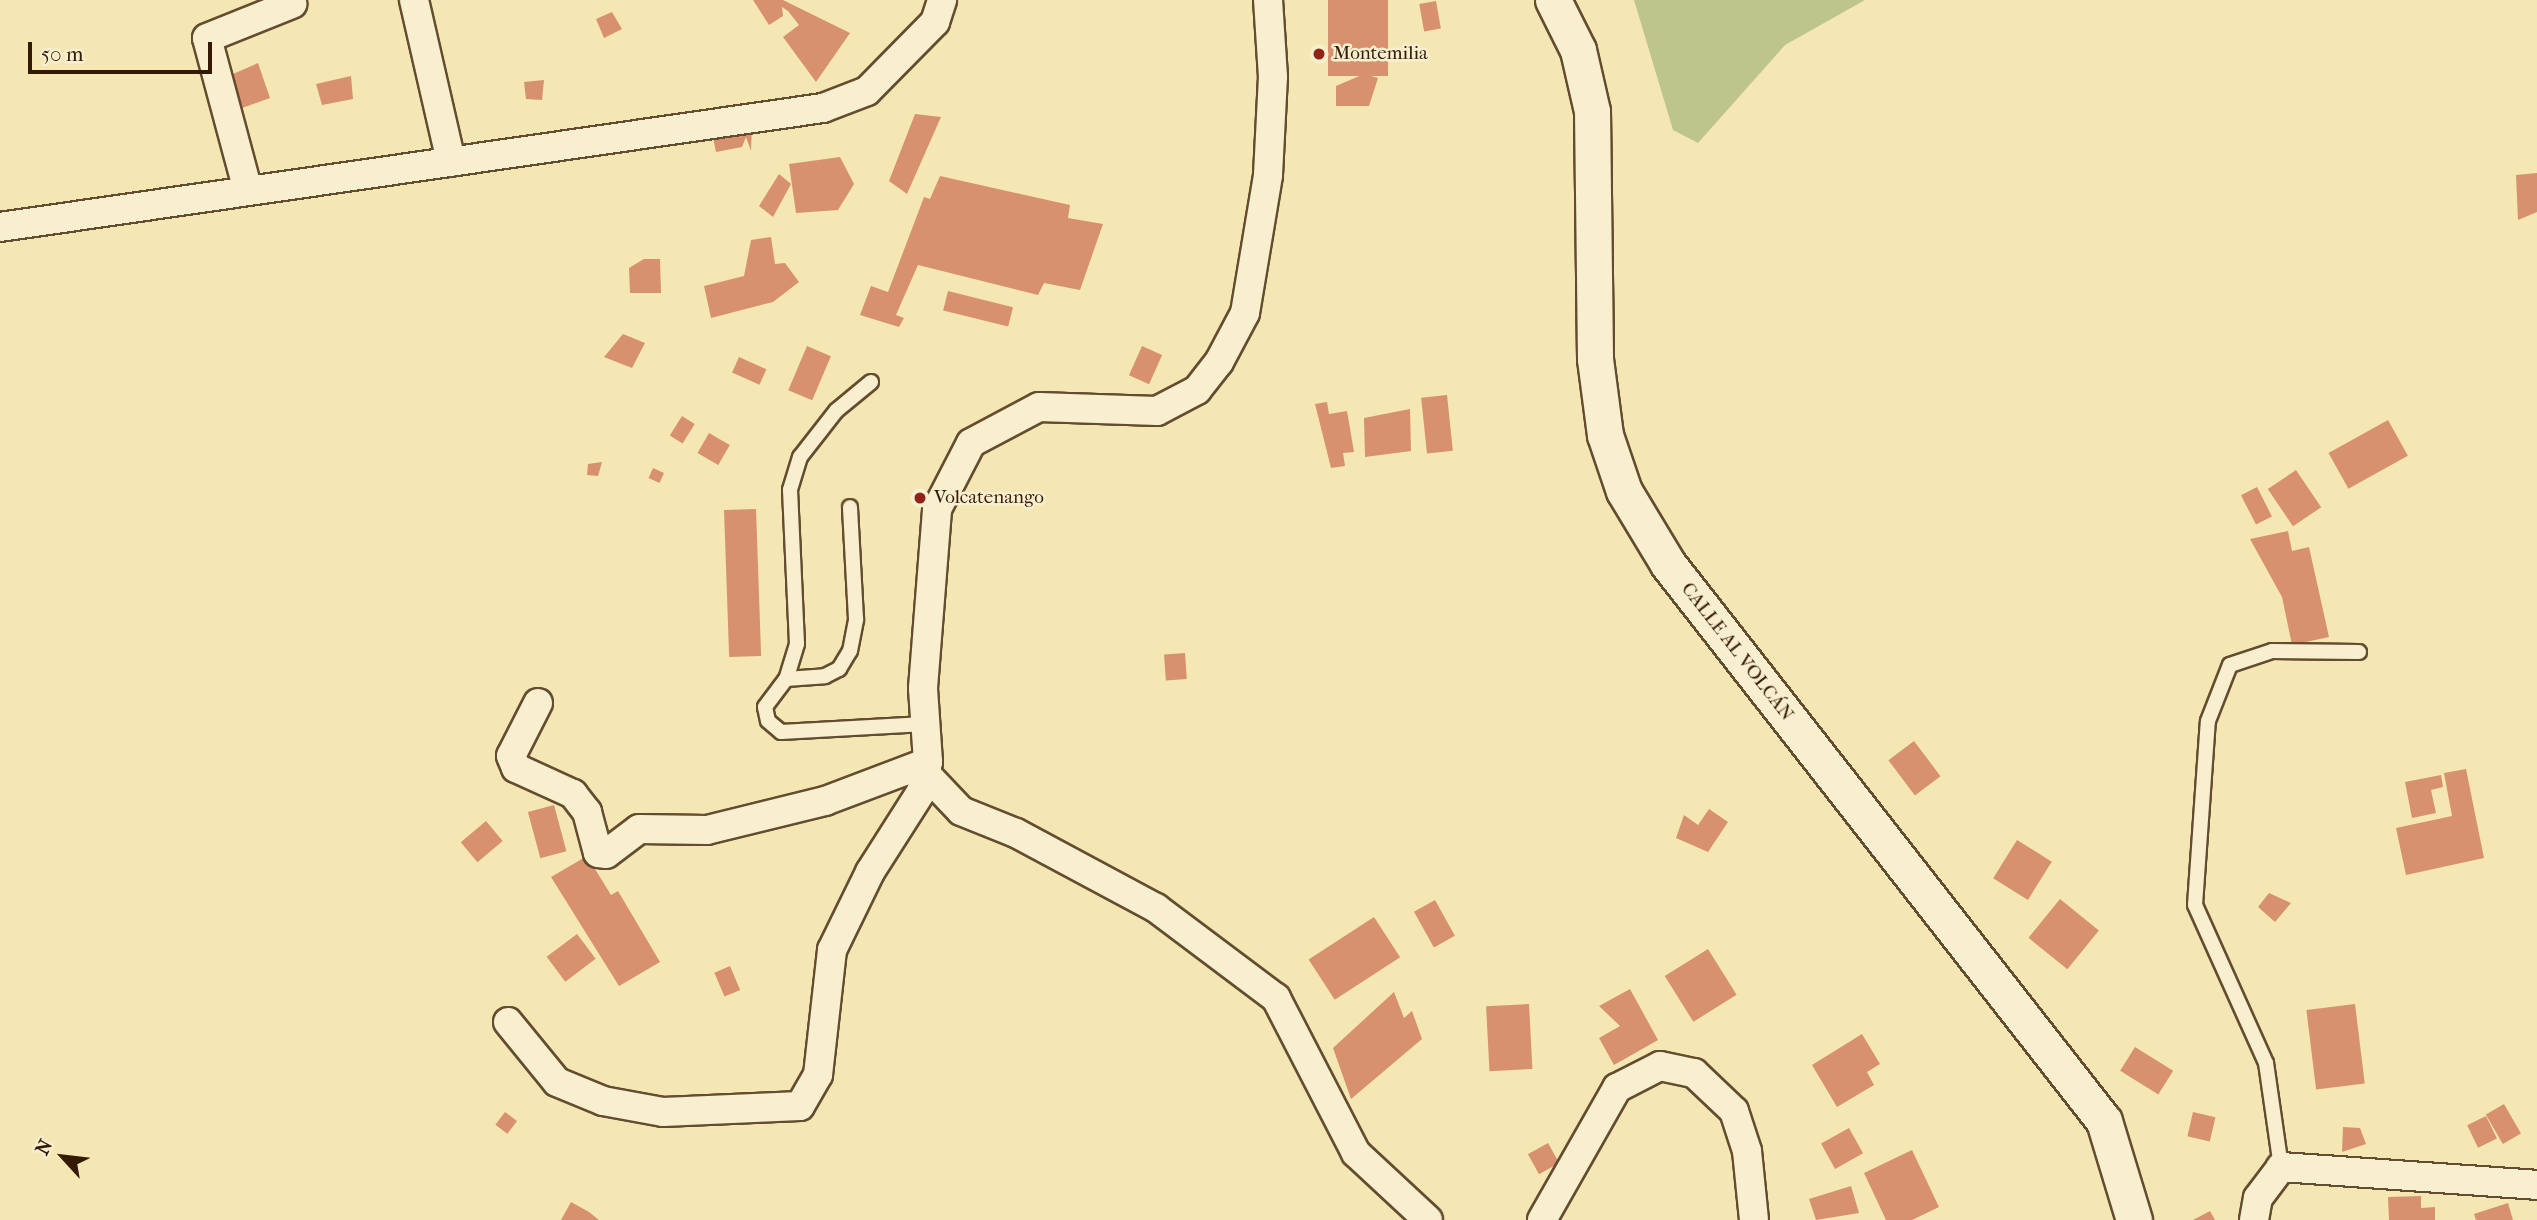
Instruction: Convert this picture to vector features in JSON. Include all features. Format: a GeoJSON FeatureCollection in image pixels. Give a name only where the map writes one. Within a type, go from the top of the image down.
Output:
{"type":"FeatureCollection","features":[{"type":"Feature","properties":{"kind":"street"},"geometry":{"type":"LineString","coordinates":[[414,0],[451,162]]}},
{"type":"Feature","properties":{"kind":"street"},"geometry":{"type":"LineString","coordinates":[[0,227],[823,108],[867,91],[935,22],[942,0]]}},
{"type":"Feature","properties":{"kind":"street"},"geometry":{"type":"LineString","coordinates":[[508,1022],[557,1082],[603,1101],[663,1112],[800,1106],[818,1075],[832,950],[927,767],[925,724],[937,509],[971,443],[1039,407],[1157,411],[1197,390],[1245,313],[1268,175],[1273,76],[1268,0]]}},
{"type":"Feature","properties":{"kind":"street","name":"CALLE AL VOLCÁN"},"geometry":{"type":"LineString","coordinates":[[1553,0],[1578,50],[1592,111],[1595,359],[1605,435],[1624,491],[1668,564],[2104,1121],[2134,1220]]}},
{"type":"Feature","properties":{"kind":"street"},"geometry":{"type":"LineString","coordinates":[[248,191],[207,38],[292,4]]}},
{"type":"Feature","properties":{"kind":"street"},"geometry":{"type":"LineString","coordinates":[[538,703],[511,756],[516,768],[573,794],[587,813],[598,853],[606,855],[639,829],[707,831],[825,801],[927,767]]}},
{"type":"Feature","properties":{"kind":"street"},"geometry":{"type":"LineString","coordinates":[[927,767],[961,811],[1156,908],[1276,998],[1356,1153],[1428,1220]]}},
{"type":"Feature","properties":{"kind":"street"},"geometry":{"type":"LineString","coordinates":[[1542,1220],[1617,1088],[1660,1066],[1694,1073],[1734,1111],[1747,1151],[1754,1220]]}},
{"type":"Feature","properties":{"kind":"street"},"geometry":{"type":"LineString","coordinates":[[2254,1220],[2258,1198],[2281,1167],[2537,1185]]}},
{"type":"Feature","properties":{"kind":"lane"},"geometry":{"type":"LineString","coordinates":[[871,383],[816,434],[790,490],[797,644],[786,679],[765,707],[768,721],[781,732],[925,724]]}},
{"type":"Feature","properties":{"kind":"lane"},"geometry":{"type":"LineString","coordinates":[[786,679],[825,676],[850,651],[856,619],[850,507]]}},
{"type":"Feature","properties":{"kind":"lane"},"geometry":{"type":"LineString","coordinates":[[2281,1167],[2266,1063],[2195,905],[2208,721],[2230,665],[2272,652],[2359,652]]}},
{"type":"Feature","properties":{"kind":"green space"},"geometry":{"type":"Polygon","coordinates":[[[1634,0],[1865,0],[1785,45],[1698,143],[1673,130],[1634,0]]]}},
{"type":"Feature","properties":{"kind":"building"},"geometry":{"type":"Polygon","coordinates":[[[753,0],[783,0],[850,33],[816,82],[783,37],[799,25],[782,7],[783,16],[769,25],[753,0]]]}},
{"type":"Feature","properties":{"kind":"building"},"geometry":{"type":"Polygon","coordinates":[[[1328,0],[1388,0],[1388,76],[1328,76],[1328,0]]]}},
{"type":"Feature","properties":{"kind":"building"},"geometry":{"type":"Polygon","coordinates":[[[1436,1],[1441,29],[1424,32],[1419,4],[1436,1]]]}},
{"type":"Feature","properties":{"kind":"building"},"geometry":{"type":"Polygon","coordinates":[[[612,12],[622,29],[604,38],[596,19],[612,12]]]}},
{"type":"Feature","properties":{"kind":"building"},"geometry":{"type":"Polygon","coordinates":[[[258,63],[270,98],[242,108],[233,74],[258,63]]]}},
{"type":"Feature","properties":{"kind":"building"},"geometry":{"type":"Polygon","coordinates":[[[1364,74],[1378,78],[1369,106],[1336,106],[1336,86],[1364,74]]]}},
{"type":"Feature","properties":{"kind":"building"},"geometry":{"type":"Polygon","coordinates":[[[351,76],[353,99],[322,105],[316,84],[351,76]]]}},
{"type":"Feature","properties":{"kind":"building"},"geometry":{"type":"Polygon","coordinates":[[[544,80],[542,100],[526,99],[524,82],[544,80]]]}},
{"type":"Feature","properties":{"kind":"building"},"geometry":{"type":"Polygon","coordinates":[[[915,114],[941,117],[907,194],[889,181],[915,114]]]}},
{"type":"Feature","properties":{"kind":"building"},"geometry":{"type":"Polygon","coordinates":[[[752,125],[751,151],[746,137],[742,147],[716,152],[712,133],[752,125]]]}},
{"type":"Feature","properties":{"kind":"building"},"geometry":{"type":"Polygon","coordinates":[[[840,157],[854,184],[838,210],[796,213],[789,164],[840,157]]]}},
{"type":"Feature","properties":{"kind":"building"},"geometry":{"type":"Polygon","coordinates":[[[2537,173],[2537,212],[2518,220],[2516,175],[2537,173]]]}},
{"type":"Feature","properties":{"kind":"building"},"geometry":{"type":"Polygon","coordinates":[[[779,174],[791,184],[773,217],[759,206],[779,174]]]}},
{"type":"Feature","properties":{"kind":"building"},"geometry":{"type":"Polygon","coordinates":[[[940,176],[1070,205],[1068,218],[1103,224],[1080,290],[1044,283],[1038,295],[918,265],[896,315],[904,318],[899,327],[860,315],[871,286],[888,292],[924,197],[930,199],[940,176]]]}},
{"type":"Feature","properties":{"kind":"building"},"geometry":{"type":"Polygon","coordinates":[[[771,237],[775,264],[785,263],[799,282],[773,302],[711,318],[704,286],[744,276],[751,240],[771,237]]]}},
{"type":"Feature","properties":{"kind":"building"},"geometry":{"type":"Polygon","coordinates":[[[644,259],[660,259],[661,293],[630,293],[629,268],[644,259]]]}},
{"type":"Feature","properties":{"kind":"building"},"geometry":{"type":"Polygon","coordinates":[[[948,291],[1013,307],[1008,327],[943,310],[948,291]]]}},
{"type":"Feature","properties":{"kind":"building"},"geometry":{"type":"Polygon","coordinates":[[[623,334],[645,343],[632,368],[604,357],[623,334]]]}},
{"type":"Feature","properties":{"kind":"building"},"geometry":{"type":"Polygon","coordinates":[[[807,346],[831,356],[812,400],[788,390],[807,346]]]}},
{"type":"Feature","properties":{"kind":"building"},"geometry":{"type":"Polygon","coordinates":[[[1142,346],[1162,355],[1149,384],[1129,375],[1142,346]]]}},
{"type":"Feature","properties":{"kind":"building"},"geometry":{"type":"Polygon","coordinates":[[[739,357],[766,369],[759,385],[732,373],[739,357]]]}},
{"type":"Feature","properties":{"kind":"building"},"geometry":{"type":"Polygon","coordinates":[[[1447,395],[1453,451],[1427,453],[1421,398],[1447,395]]]}},
{"type":"Feature","properties":{"kind":"building"},"geometry":{"type":"Polygon","coordinates":[[[1327,402],[1329,414],[1347,411],[1354,452],[1343,453],[1345,466],[1331,468],[1315,404],[1327,402]]]}},
{"type":"Feature","properties":{"kind":"building"},"geometry":{"type":"Polygon","coordinates":[[[1410,409],[1411,451],[1365,457],[1364,418],[1410,409]]]}},
{"type":"Feature","properties":{"kind":"building"},"geometry":{"type":"Polygon","coordinates":[[[682,416],[695,424],[683,443],[670,436],[682,416]]]}},
{"type":"Feature","properties":{"kind":"building"},"geometry":{"type":"Polygon","coordinates":[[[2388,420],[2408,456],[2348,489],[2329,453],[2388,420]]]}},
{"type":"Feature","properties":{"kind":"building"},"geometry":{"type":"Polygon","coordinates":[[[709,433],[730,445],[718,465],[698,453],[709,433]]]}},
{"type":"Feature","properties":{"kind":"building"},"geometry":{"type":"Polygon","coordinates":[[[602,462],[598,476],[587,475],[588,464],[602,462]]]}},
{"type":"Feature","properties":{"kind":"building"},"geometry":{"type":"Polygon","coordinates":[[[653,468],[664,473],[659,483],[649,478],[653,468]]]}},
{"type":"Feature","properties":{"kind":"building"},"geometry":{"type":"Polygon","coordinates":[[[2296,470],[2321,507],[2293,526],[2268,489],[2296,470]]]}},
{"type":"Feature","properties":{"kind":"building"},"geometry":{"type":"Polygon","coordinates":[[[2257,487],[2272,516],[2256,525],[2241,495],[2257,487]]]}},
{"type":"Feature","properties":{"kind":"building"},"geometry":{"type":"Polygon","coordinates":[[[756,509],[761,656],[729,657],[724,510],[756,509]]]}},
{"type":"Feature","properties":{"kind":"building"},"geometry":{"type":"Polygon","coordinates":[[[2288,531],[2292,551],[2309,547],[2329,637],[2292,645],[2282,597],[2250,539],[2288,531]]]}},
{"type":"Feature","properties":{"kind":"building"},"geometry":{"type":"Polygon","coordinates":[[[1185,653],[1187,679],[1166,680],[1164,654],[1185,653]]]}},
{"type":"Feature","properties":{"kind":"building"},"geometry":{"type":"Polygon","coordinates":[[[1914,741],[1940,776],[1915,795],[1888,760],[1914,741]]]}},
{"type":"Feature","properties":{"kind":"building"},"geometry":{"type":"Polygon","coordinates":[[[2466,769],[2484,858],[2406,875],[2396,828],[2452,816],[2444,773],[2466,769]]]}},
{"type":"Feature","properties":{"kind":"building"},"geometry":{"type":"Polygon","coordinates":[[[2441,775],[2443,787],[2431,790],[2436,813],[2412,818],[2405,782],[2441,775]]]}},
{"type":"Feature","properties":{"kind":"building"},"geometry":{"type":"Polygon","coordinates":[[[554,805],[566,851],[540,858],[528,812],[554,805]]]}},
{"type":"Feature","properties":{"kind":"building"},"geometry":{"type":"Polygon","coordinates":[[[1709,809],[1728,822],[1708,852],[1676,838],[1684,815],[1698,825],[1709,809]]]}},
{"type":"Feature","properties":{"kind":"building"},"geometry":{"type":"Polygon","coordinates":[[[486,821],[503,841],[477,862],[461,842],[486,821]]]}},
{"type":"Feature","properties":{"kind":"building"},"geometry":{"type":"Polygon","coordinates":[[[2017,840],[2052,862],[2028,900],[1993,878],[2017,840]]]}},
{"type":"Feature","properties":{"kind":"building"},"geometry":{"type":"Polygon","coordinates":[[[587,856],[611,895],[618,891],[660,962],[619,986],[551,877],[587,856]]]}},
{"type":"Feature","properties":{"kind":"building"},"geometry":{"type":"Polygon","coordinates":[[[2269,893],[2291,903],[2275,922],[2258,907],[2269,893]]]}},
{"type":"Feature","properties":{"kind":"building"},"geometry":{"type":"Polygon","coordinates":[[[2060,899],[2099,930],[2067,969],[2029,938],[2060,899]]]}},
{"type":"Feature","properties":{"kind":"building"},"geometry":{"type":"Polygon","coordinates":[[[1435,900],[1455,936],[1434,947],[1414,912],[1435,900]]]}},
{"type":"Feature","properties":{"kind":"building"},"geometry":{"type":"Polygon","coordinates":[[[1374,917],[1400,957],[1335,1000],[1309,959],[1374,917]]]}},
{"type":"Feature","properties":{"kind":"building"},"geometry":{"type":"Polygon","coordinates":[[[577,934],[596,959],[565,982],[547,957],[577,934]]]}},
{"type":"Feature","properties":{"kind":"building"},"geometry":{"type":"Polygon","coordinates":[[[1708,949],[1737,995],[1693,1022],[1665,976],[1708,949]]]}},
{"type":"Feature","properties":{"kind":"building"},"geometry":{"type":"Polygon","coordinates":[[[730,966],[740,990],[725,997],[714,973],[730,966]]]}},
{"type":"Feature","properties":{"kind":"building"},"geometry":{"type":"Polygon","coordinates":[[[1630,989],[1658,1040],[1614,1065],[1599,1038],[1620,1026],[1599,1006],[1630,989]]]}},
{"type":"Feature","properties":{"kind":"building"},"geometry":{"type":"Polygon","coordinates":[[[1394,992],[1404,1018],[1412,1011],[1422,1039],[1351,1099],[1333,1048],[1394,992]]]}},
{"type":"Feature","properties":{"kind":"building"},"geometry":{"type":"Polygon","coordinates":[[[1529,1004],[1532,1069],[1489,1071],[1486,1006],[1529,1004]]]}},
{"type":"Feature","properties":{"kind":"building"},"geometry":{"type":"Polygon","coordinates":[[[2355,1004],[2365,1083],[2316,1089],[2306,1010],[2355,1004]]]}},
{"type":"Feature","properties":{"kind":"building"},"geometry":{"type":"Polygon","coordinates":[[[1862,1034],[1880,1064],[1867,1072],[1874,1085],[1837,1107],[1812,1065],[1862,1034]]]}},
{"type":"Feature","properties":{"kind":"building"},"geometry":{"type":"Polygon","coordinates":[[[2135,1047],[2173,1071],[2158,1095],[2120,1071],[2135,1047]]]}},
{"type":"Feature","properties":{"kind":"building"},"geometry":{"type":"Polygon","coordinates":[[[2504,1104],[2521,1133],[2503,1144],[2486,1114],[2504,1104]]]}},
{"type":"Feature","properties":{"kind":"building"},"geometry":{"type":"Polygon","coordinates":[[[505,1112],[517,1121],[507,1134],[495,1125],[505,1112]]]}},
{"type":"Feature","properties":{"kind":"building"},"geometry":{"type":"Polygon","coordinates":[[[2193,1112],[2215,1117],[2210,1142],[2187,1136],[2193,1112]]]}},
{"type":"Feature","properties":{"kind":"building"},"geometry":{"type":"Polygon","coordinates":[[[2486,1116],[2497,1138],[2478,1148],[2467,1125],[2486,1116]]]}},
{"type":"Feature","properties":{"kind":"building"},"geometry":{"type":"Polygon","coordinates":[[[2343,1127],[2360,1128],[2366,1144],[2342,1152],[2343,1127]]]}},
{"type":"Feature","properties":{"kind":"building"},"geometry":{"type":"Polygon","coordinates":[[[1849,1128],[1863,1153],[1835,1169],[1821,1144],[1849,1128]]]}},
{"type":"Feature","properties":{"kind":"building"},"geometry":{"type":"Polygon","coordinates":[[[1548,1143],[1559,1163],[1539,1174],[1528,1154],[1548,1143]]]}},
{"type":"Feature","properties":{"kind":"building"},"geometry":{"type":"Polygon","coordinates":[[[1912,1150],[1939,1207],[1912,1220],[1886,1220],[1864,1173],[1912,1150]]]}},
{"type":"Feature","properties":{"kind":"building"},"geometry":{"type":"Polygon","coordinates":[[[1851,1186],[1859,1213],[1816,1220],[1809,1199],[1851,1186]]]}},
{"type":"Feature","properties":{"kind":"building"},"geometry":{"type":"Polygon","coordinates":[[[2421,1196],[2421,1208],[2435,1207],[2435,1220],[2389,1220],[2388,1197],[2421,1196]]]}},
{"type":"Feature","properties":{"kind":"building"},"geometry":{"type":"Polygon","coordinates":[[[571,1202],[589,1212],[599,1220],[561,1220],[571,1202]]]}},
{"type":"Feature","properties":{"kind":"building"},"geometry":{"type":"Polygon","coordinates":[[[2508,1203],[2513,1220],[2476,1220],[2474,1214],[2508,1203]]]}},
{"type":"Feature","properties":{"kind":"building"},"geometry":{"type":"Polygon","coordinates":[[[2210,1211],[2215,1220],[2193,1220],[2210,1211]]]}},
{"type":"Feature","properties":{"kind":"place","name":"Montemilia"},"geometry":{"type":"Point","coordinates":[1319,54]}},
{"type":"Feature","properties":{"kind":"place","name":"Volcatenango"},"geometry":{"type":"Point","coordinates":[920,498]}}]}
